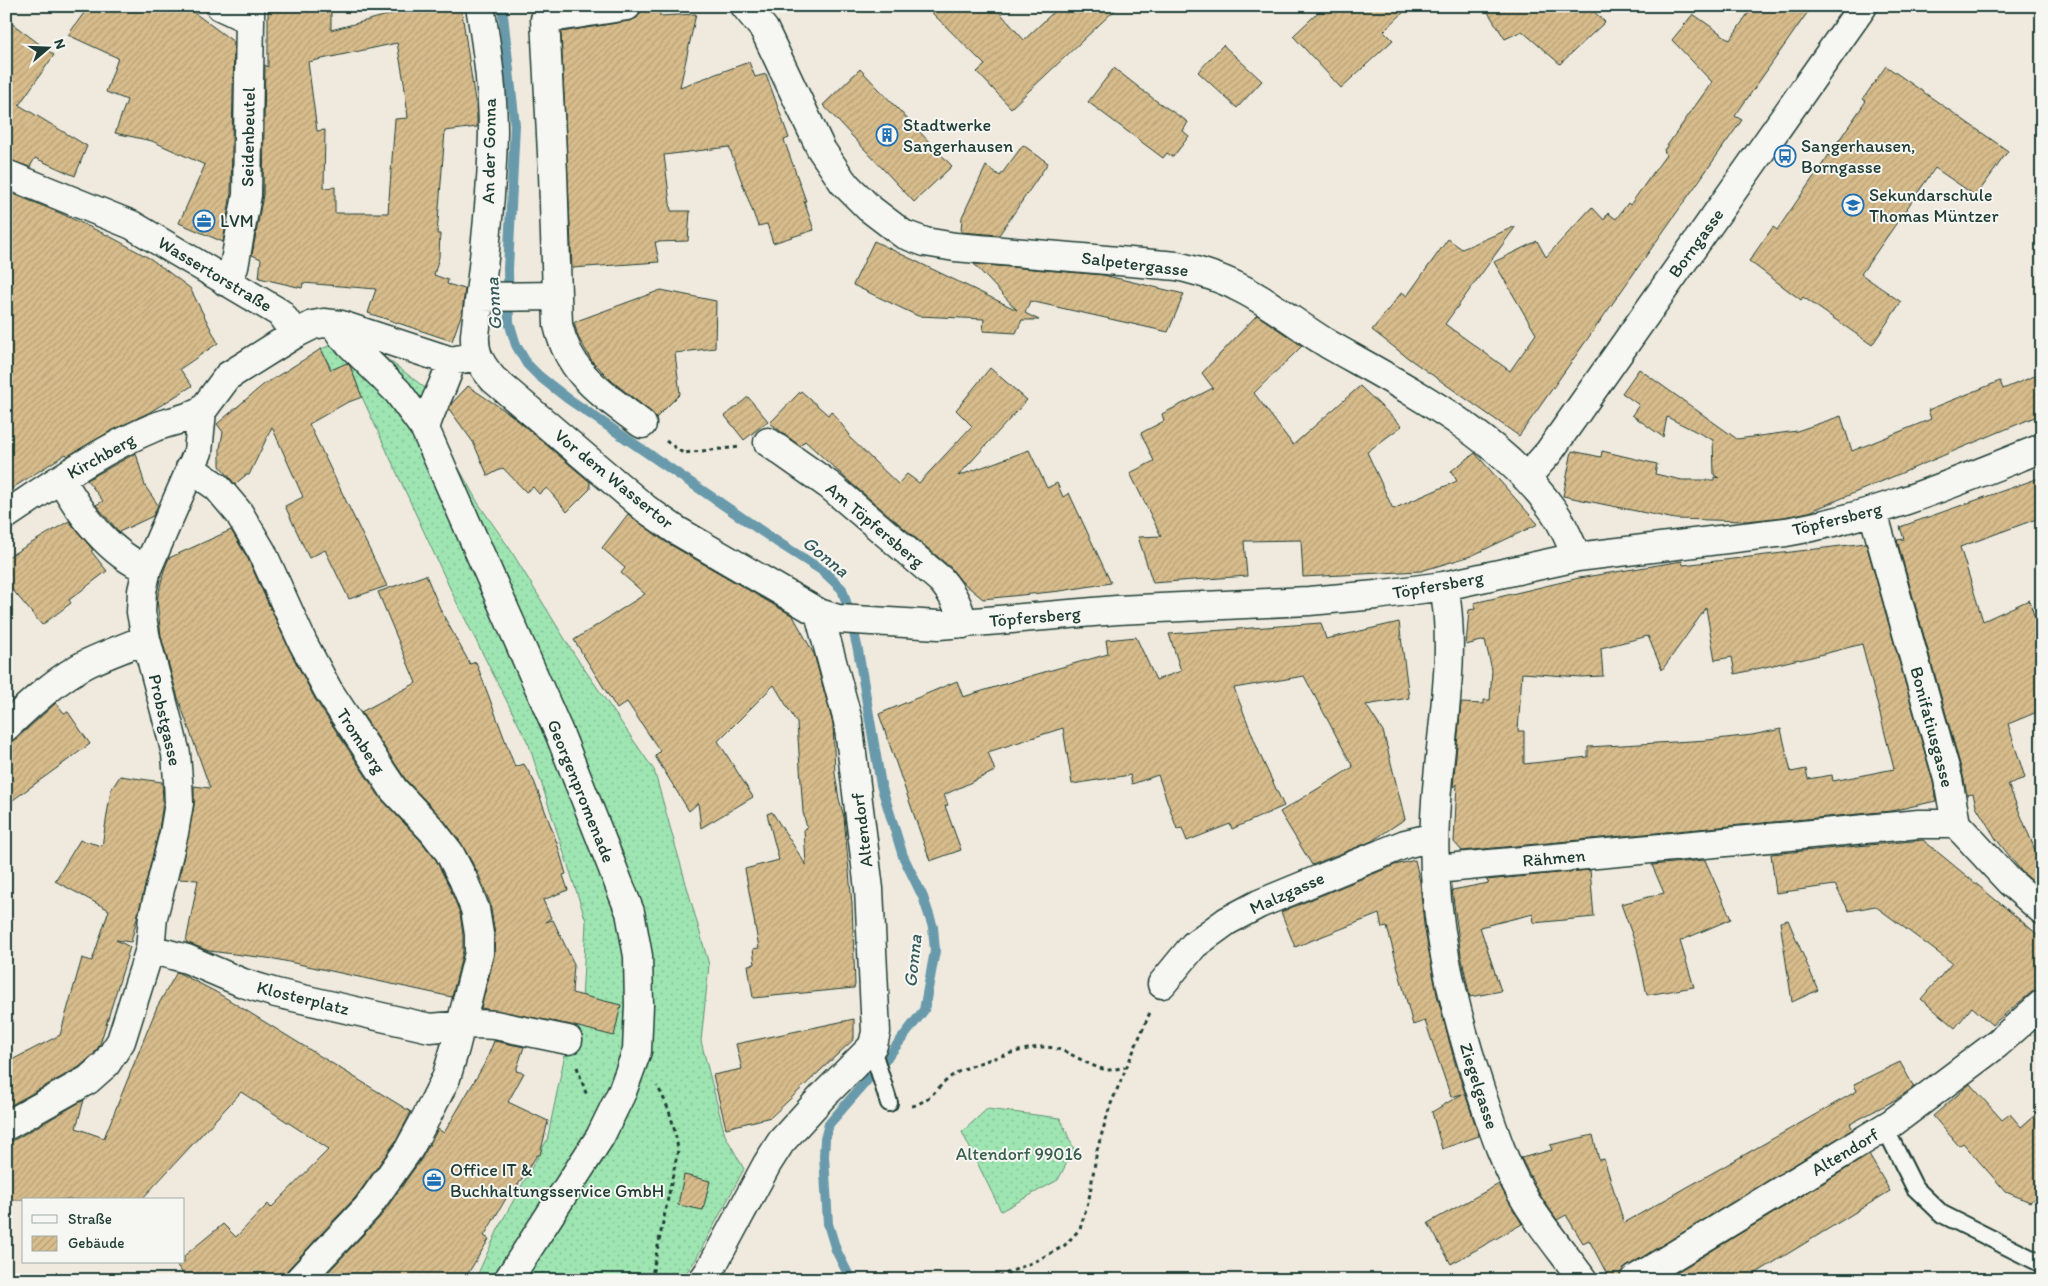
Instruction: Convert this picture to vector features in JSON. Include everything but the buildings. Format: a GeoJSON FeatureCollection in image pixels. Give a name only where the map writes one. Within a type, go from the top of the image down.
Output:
{"type":"FeatureCollection","features":[{"type":"Feature","properties":{"kind":"street"},"geometry":{"type":"LineString","coordinates":[[220,6],[250,13]]}},
{"type":"Feature","properties":{"kind":"street","name":"An der Gonna"},"geometry":{"type":"LineString","coordinates":[[464,359],[475,336],[489,297],[493,129],[492,101],[480,6]]}},
{"type":"Feature","properties":{"kind":"street"},"geometry":{"type":"LineString","coordinates":[[627,6],[544,13],[554,173],[547,296],[562,339],[578,371],[592,385],[642,424]]}},
{"type":"Feature","properties":{"kind":"street","name":"Salpetergasse"},"geometry":{"type":"LineString","coordinates":[[745,6],[764,29],[821,150],[843,182],[869,208],[903,234],[925,242],[955,247],[1177,266],[1203,273],[1239,287],[1326,342],[1416,394],[1495,450],[1526,478],[1556,514],[1577,557]]}},
{"type":"Feature","properties":{"kind":"street","name":"Borngasse"},"geometry":{"type":"LineString","coordinates":[[1526,478],[1549,452],[1863,6]]}},
{"type":"Feature","properties":{"kind":"street","name":"Seidenbeutel"},"geometry":{"type":"LineString","coordinates":[[226,282],[234,267],[247,195],[250,13]]}},
{"type":"Feature","properties":{"kind":"street","name":"Wassertorstraße"},"geometry":{"type":"LineString","coordinates":[[6,174],[132,225],[280,313],[295,334]]}},
{"type":"Feature","properties":{"kind":"street"},"geometry":{"type":"LineString","coordinates":[[489,297],[547,296]]}},
{"type":"Feature","properties":{"kind":"street"},"geometry":{"type":"LineString","coordinates":[[202,411],[228,376],[295,334],[313,325],[324,323],[334,324],[464,359],[448,378],[429,414],[425,429]]}},
{"type":"Feature","properties":{"kind":"street","name":"Georgenpromenade"},"geometry":{"type":"LineString","coordinates":[[334,324],[342,336],[398,392],[425,429],[560,735],[630,912],[638,956],[639,1006],[637,1051],[622,1092],[600,1138],[508,1280]]}},
{"type":"Feature","properties":{"kind":"street","name":"Vor dem Wassertor"},"geometry":{"type":"LineString","coordinates":[[464,359],[493,379],[646,509],[676,530],[829,616]]}},
{"type":"Feature","properties":{"kind":"street","name":"Probstgasse"},"geometry":{"type":"LineString","coordinates":[[6,1126],[88,1080],[106,1064],[121,1041],[150,949],[153,917],[174,833],[178,803],[178,780],[176,754],[146,639],[141,612],[142,591],[147,569],[198,452],[202,411]]}},
{"type":"Feature","properties":{"kind":"street","name":"Kirchberg"},"geometry":{"type":"LineString","coordinates":[[6,515],[61,479],[156,427],[202,411]]}},
{"type":"Feature","properties":{"kind":"street","name":"Am Töpfersberg"},"geometry":{"type":"LineString","coordinates":[[768,442],[829,484],[941,580],[952,593],[959,606],[963,624]]}},
{"type":"Feature","properties":{"kind":"street","name":"Töpfersberg"},"geometry":{"type":"LineString","coordinates":[[829,616],[875,622],[939,625],[963,624],[1117,610],[1309,601],[1444,586],[1577,557],[1786,532],[1835,523],[1873,512],[2042,448]]}},
{"type":"Feature","properties":{"kind":"street","name":"Tromberg"},"geometry":{"type":"LineString","coordinates":[[190,468],[218,487],[239,513],[262,552],[303,642],[328,690],[394,790],[432,830],[449,852],[463,879],[475,909],[480,953],[460,1027]]}},
{"type":"Feature","properties":{"kind":"street"},"geometry":{"type":"LineString","coordinates":[[61,479],[72,498],[100,534],[131,562],[147,569]]}},
{"type":"Feature","properties":{"kind":"street","name":"Bonifatiusgasse"},"geometry":{"type":"LineString","coordinates":[[1873,512],[1948,779],[1956,824]]}},
{"type":"Feature","properties":{"kind":"street"},"geometry":{"type":"LineString","coordinates":[[1436,869],[1434,837],[1448,660],[1448,607],[1444,586]]}},
{"type":"Feature","properties":{"kind":"street","name":"Altendorf"},"geometry":{"type":"LineString","coordinates":[[829,616],[848,722],[869,889],[876,1032],[872,1054]]}},
{"type":"Feature","properties":{"kind":"street"},"geometry":{"type":"LineString","coordinates":[[6,727],[24,710],[88,663],[146,639]]}},
{"type":"Feature","properties":{"kind":"street","name":"Rähmen"},"geometry":{"type":"LineString","coordinates":[[1436,869],[1919,824],[1956,824]]}},
{"type":"Feature","properties":{"kind":"street"},"geometry":{"type":"LineString","coordinates":[[1956,824],[2009,881],[2042,910]]}},
{"type":"Feature","properties":{"kind":"street","name":"Malzgasse"},"geometry":{"type":"LineString","coordinates":[[1162,984],[1194,945],[1259,904],[1382,852],[1434,837]]}},
{"type":"Feature","properties":{"kind":"street","name":"Ziegelgasse"},"geometry":{"type":"LineString","coordinates":[[1436,869],[1439,929],[1461,1032],[1498,1142],[1527,1203],[1583,1280]]}},
{"type":"Feature","properties":{"kind":"street","name":"Klosterplatz"},"geometry":{"type":"LineString","coordinates":[[150,949],[187,959],[243,983],[276,993],[430,1028],[460,1027],[477,1024],[495,1025],[568,1040]]}},
{"type":"Feature","properties":{"kind":"street","name":"Altendorf"},"geometry":{"type":"LineString","coordinates":[[1634,1280],[1885,1128],[1997,1044],[2042,1004]]}},
{"type":"Feature","properties":{"kind":"street"},"geometry":{"type":"LineString","coordinates":[[299,1280],[367,1208],[409,1149],[446,1078],[460,1027]]}},
{"type":"Feature","properties":{"kind":"street"},"geometry":{"type":"LineString","coordinates":[[703,1280],[781,1142],[822,1097],[872,1054]]}},
{"type":"Feature","properties":{"kind":"lane"},"geometry":{"type":"LineString","coordinates":[[872,1054],[889,1104]]}},
{"type":"Feature","properties":{"kind":"lane"},"geometry":{"type":"LineString","coordinates":[[1885,1128],[1915,1188],[1942,1214],[2042,1264]]}},
{"type":"Feature","properties":{"kind":"path"},"geometry":{"type":"LineString","coordinates":[[642,424],[683,453],[713,451],[768,442]]}},
{"type":"Feature","properties":{"kind":"path"},"geometry":{"type":"LineString","coordinates":[[991,1280],[1038,1260],[1064,1246],[1080,1229],[1088,1199],[1097,1150],[1110,1106],[1162,984]]}},
{"type":"Feature","properties":{"kind":"path"},"geometry":{"type":"LineString","coordinates":[[568,1040],[600,1138]]}},
{"type":"Feature","properties":{"kind":"path"},"geometry":{"type":"LineString","coordinates":[[889,1104],[914,1106],[930,1096],[957,1072],[1010,1055],[1043,1047],[1060,1050],[1093,1066],[1109,1070],[1126,1067]]}},
{"type":"Feature","properties":{"kind":"path"},"geometry":{"type":"LineString","coordinates":[[637,1051],[666,1101],[675,1130],[678,1150],[651,1280]]}},
{"type":"Feature","properties":{"kind":"green space"},"geometry":{"type":"Polygon","coordinates":[[[356,335],[424,387],[444,441],[478,503],[510,549],[574,654],[654,770],[709,965],[701,1041],[725,1135],[744,1169],[695,1261],[681,1280],[475,1280],[501,1223],[547,1140],[568,1040],[582,1002],[586,921],[529,745],[454,597],[362,397],[349,363],[332,370],[321,349],[356,335]]]}},
{"type":"Feature","properties":{"kind":"green space","name":"Altendorf 99016"},"geometry":{"type":"Polygon","coordinates":[[[987,1109],[1060,1118],[1074,1149],[1058,1180],[1001,1211],[962,1132],[987,1109]]]}},
{"type":"Feature","properties":{"kind":"waterway","name":"Gonna"},"geometry":{"type":"LineString","coordinates":[[502,6],[515,125],[508,269],[509,322],[516,345],[527,364],[567,398],[823,571],[842,589],[848,608],[858,650],[881,785],[903,856],[923,897],[933,927],[935,951],[924,1010],[890,1054],[829,1124],[825,1139],[824,1156],[828,1224],[836,1250],[851,1280]]}},
{"type":"Feature","properties":{"kind":"place","name":"Stadtwerke Sangerhausen"},"geometry":{"type":"Point","coordinates":[887,135]}},
{"type":"Feature","properties":{"kind":"place","name":"Sangerhausen, Borngasse"},"geometry":{"type":"Point","coordinates":[1785,156]}},
{"type":"Feature","properties":{"kind":"place","name":"Sekundarschule Thomas Müntzer"},"geometry":{"type":"Point","coordinates":[1853,205]}},
{"type":"Feature","properties":{"kind":"place","name":"LVM"},"geometry":{"type":"Point","coordinates":[204,221]}},
{"type":"Feature","properties":{"kind":"place","name":"Office IT & Buchhaltungsservice GmbH"},"geometry":{"type":"Point","coordinates":[434,1180]}}]}
